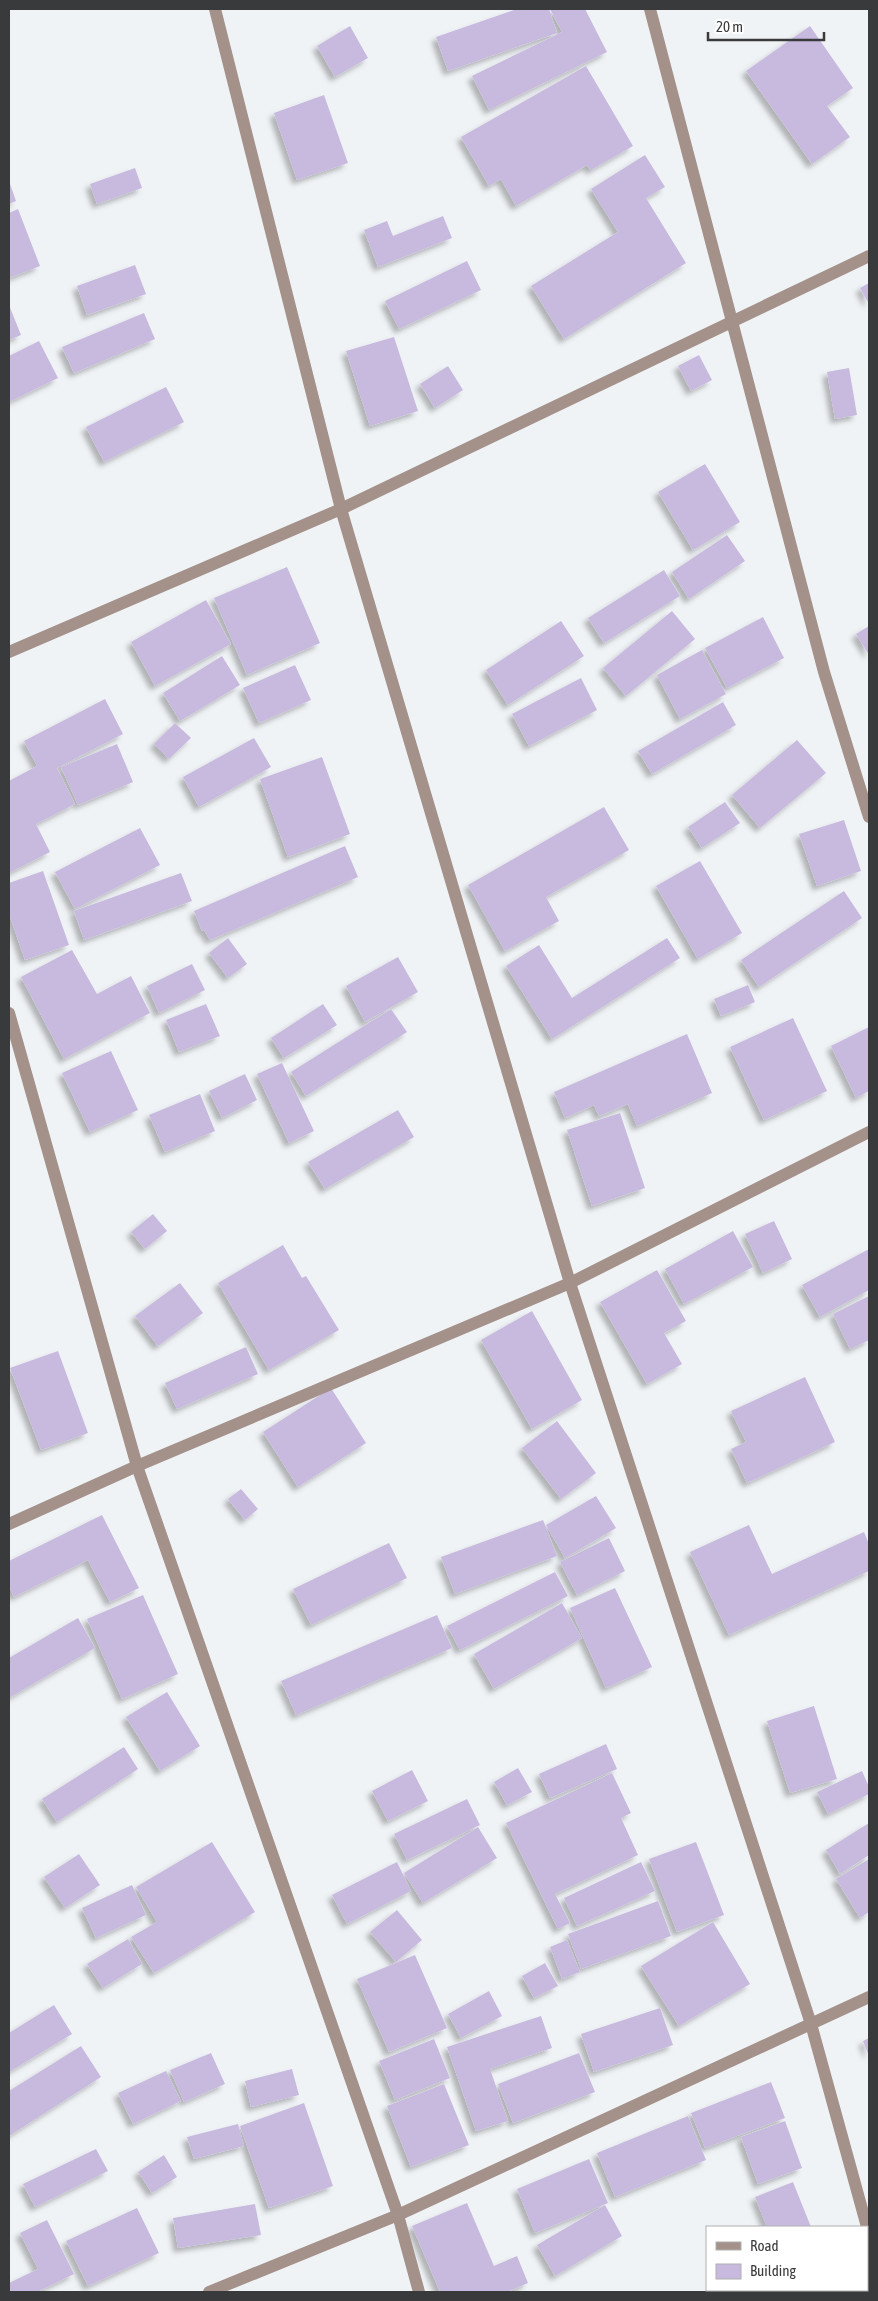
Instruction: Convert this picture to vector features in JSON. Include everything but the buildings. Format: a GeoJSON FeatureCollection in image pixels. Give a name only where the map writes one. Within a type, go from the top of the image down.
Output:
{"type":"FeatureCollection","features":[{"type":"Feature","properties":{"kind":"street"},"geometry":{"type":"LineString","coordinates":[[215,9],[341,509],[570,1283],[812,2024],[866,2226]]}},
{"type":"Feature","properties":{"kind":"street"},"geometry":{"type":"LineString","coordinates":[[650,9],[824,672],[869,817]]}},
{"type":"Feature","properties":{"kind":"street"},"geometry":{"type":"LineString","coordinates":[[9,652],[341,509],[869,256]]}},
{"type":"Feature","properties":{"kind":"street"},"geometry":{"type":"LineString","coordinates":[[9,1013],[137,1466],[398,2215],[419,2292]]}},
{"type":"Feature","properties":{"kind":"street"},"geometry":{"type":"LineString","coordinates":[[9,1524],[137,1466],[570,1283],[869,1132]]}},
{"type":"Feature","properties":{"kind":"street"},"geometry":{"type":"LineString","coordinates":[[209,2292],[398,2215],[869,1997]]}}]}
